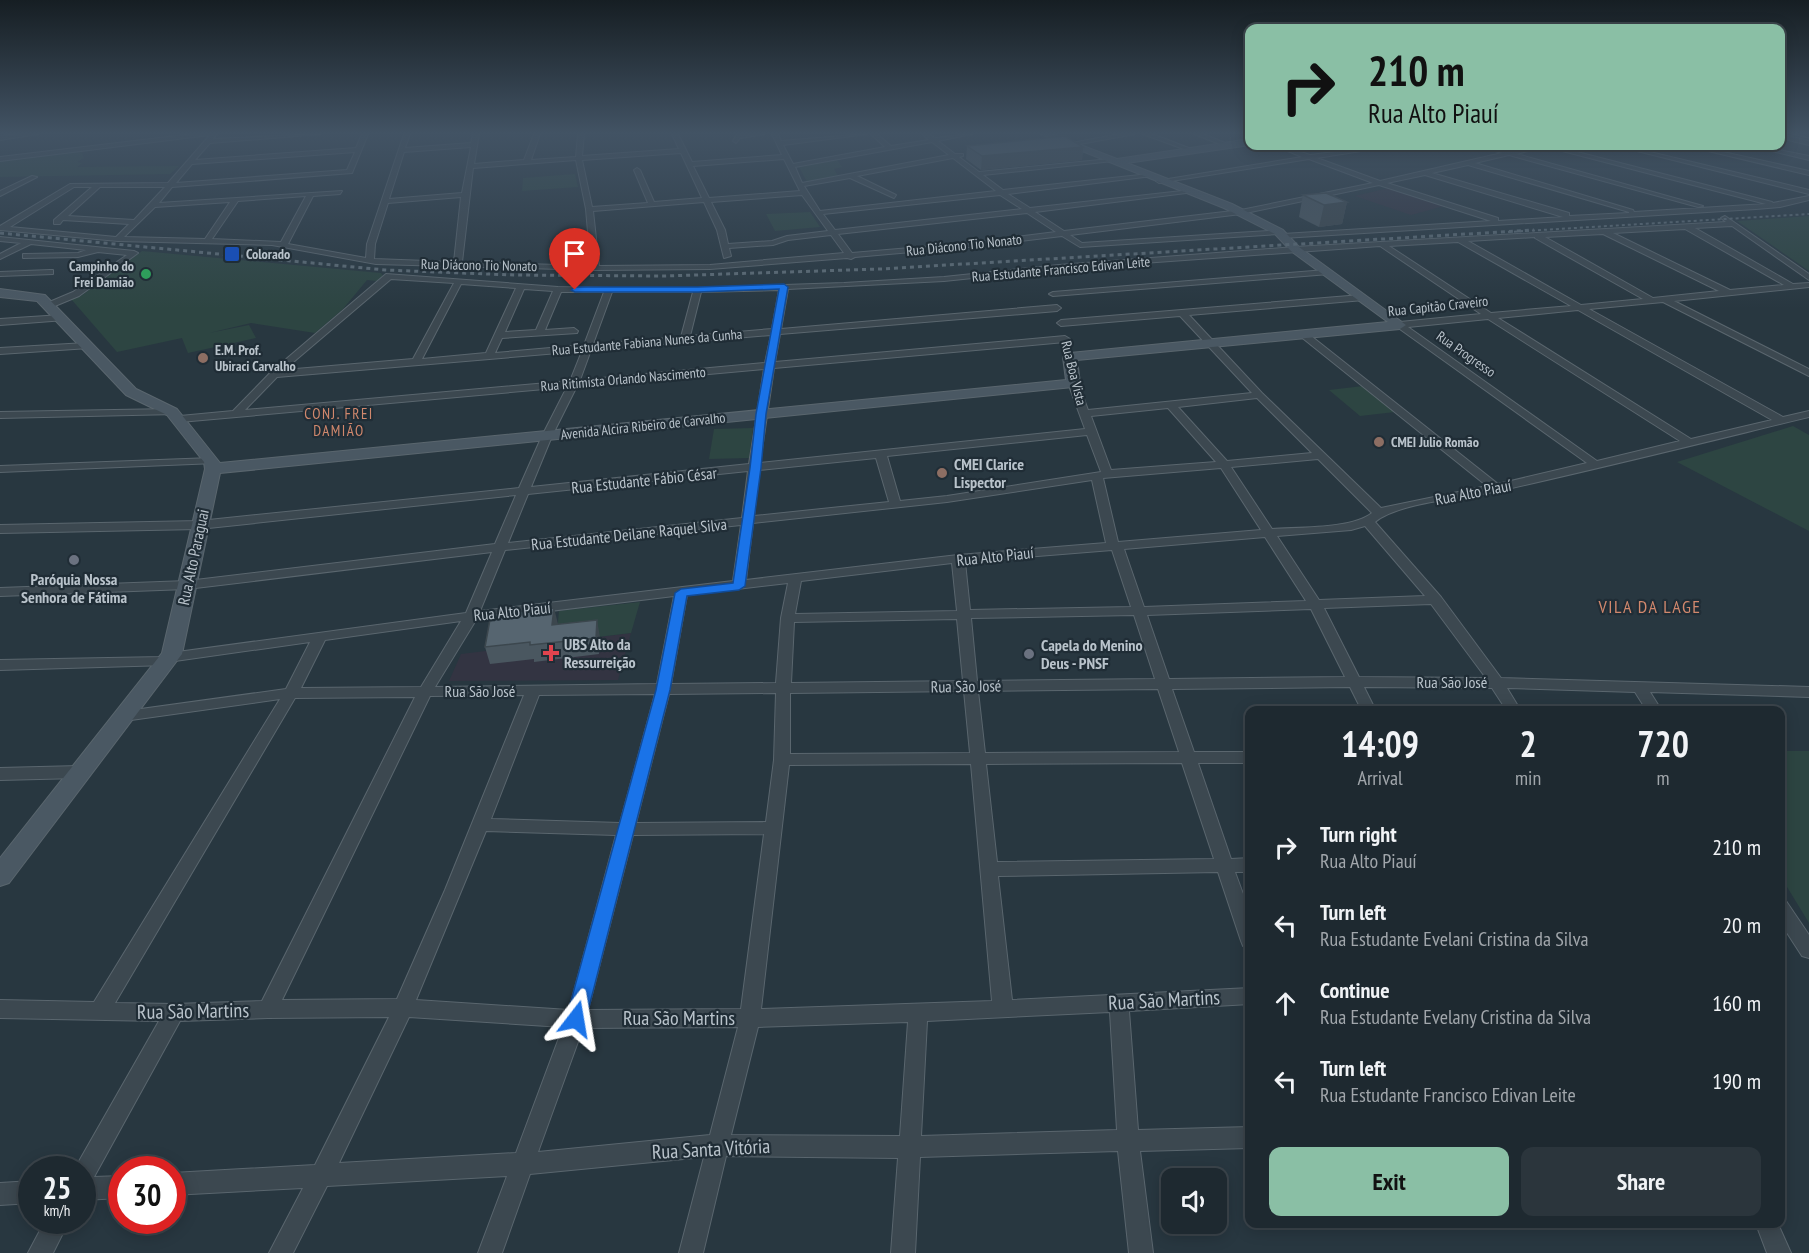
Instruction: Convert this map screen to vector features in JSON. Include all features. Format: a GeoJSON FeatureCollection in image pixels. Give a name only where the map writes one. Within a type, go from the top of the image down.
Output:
{"type":"FeatureCollection","features":[{"type":"Feature","properties":{"kind":"street"},"geometry":{"type":"LineString","coordinates":[[1,228],[60,192]]}},
{"type":"Feature","properties":{"kind":"street"},"geometry":{"type":"LineString","coordinates":[[44,232],[90,192]]}},
{"type":"Feature","properties":{"kind":"street"},"geometry":{"type":"LineString","coordinates":[[118,239],[164,192]]}},
{"type":"Feature","properties":{"kind":"street"},"geometry":{"type":"LineString","coordinates":[[153,205],[333,192]]}},
{"type":"Feature","properties":{"kind":"street"},"geometry":{"type":"LineString","coordinates":[[236,414],[274,374],[387,273],[373,262],[371,244],[389,192]]}},
{"type":"Feature","properties":{"kind":"street"},"geometry":{"type":"LineString","coordinates":[[586,192],[595,268]]}},
{"type":"Feature","properties":{"kind":"street"},"geometry":{"type":"LineString","coordinates":[[647,192],[652,205]]}},
{"type":"Feature","properties":{"kind":"street"},"geometry":{"type":"LineString","coordinates":[[704,192],[722,230],[731,266]]}},
{"type":"Feature","properties":{"kind":"street"},"geometry":{"type":"LineString","coordinates":[[589,209],[708,201],[775,192]]}},
{"type":"Feature","properties":{"kind":"street"},"geometry":{"type":"LineString","coordinates":[[804,192],[832,234],[851,256]]}},
{"type":"Feature","properties":{"kind":"street"},"geometry":{"type":"LineString","coordinates":[[886,192],[894,196]]}},
{"type":"Feature","properties":{"kind":"street"},"geometry":{"type":"LineString","coordinates":[[817,213],[996,192]]}},
{"type":"Feature","properties":{"kind":"street"},"geometry":{"type":"LineString","coordinates":[[1001,192],[1080,245],[1287,240],[1573,217],[1780,205],[1809,198]]}},
{"type":"Feature","properties":{"kind":"street"},"geometry":{"type":"LineString","coordinates":[[726,246],[773,243],[787,238],[1187,192]]}},
{"type":"Feature","properties":{"kind":"street","name":"Rua Progresso"},"geometry":{"type":"LineString","coordinates":[[1192,192],[1241,212],[1287,240],[1326,272],[1596,465]]}},
{"type":"Feature","properties":{"kind":"street","name":"Rua Diácono Tio Nonato"},"geometry":{"type":"LineString","coordinates":[[1,228],[118,239],[282,245],[373,262],[595,268],[731,266],[1064,234],[1241,212],[1335,192]]}},
{"type":"Feature","properties":{"kind":"street"},"geometry":{"type":"LineString","coordinates":[[1410,192],[1503,222]]}},
{"type":"Feature","properties":{"kind":"street"},"geometry":{"type":"LineString","coordinates":[[1491,192],[1573,217]]}},
{"type":"Feature","properties":{"kind":"street"},"geometry":{"type":"LineString","coordinates":[[1568,192],[1642,214]]}},
{"type":"Feature","properties":{"kind":"street"},"geometry":{"type":"LineString","coordinates":[[1649,192],[1713,210],[1809,278]]}},
{"type":"Feature","properties":{"kind":"street"},"geometry":{"type":"LineString","coordinates":[[1731,192],[1780,205]]}},
{"type":"Feature","properties":{"kind":"street"},"geometry":{"type":"LineString","coordinates":[[282,245],[311,194]]}},
{"type":"Feature","properties":{"kind":"street"},"geometry":{"type":"LineString","coordinates":[[386,201],[465,195],[458,264]]}},
{"type":"Feature","properties":{"kind":"street"},"geometry":{"type":"LineString","coordinates":[[207,241],[235,200]]}},
{"type":"Feature","properties":{"kind":"street"},"geometry":{"type":"LineString","coordinates":[[62,218],[135,222]]}},
{"type":"Feature","properties":{"kind":"street","name":"Rua Estudante Francisco Edivan Leite"},"geometry":{"type":"LineString","coordinates":[[387,273],[521,287],[609,290],[698,290],[933,280],[1050,282],[1287,240],[1383,245],[1732,224]]}},
{"type":"Feature","properties":{"kind":"street"},"geometry":{"type":"LineString","coordinates":[[1684,226],[1792,286]]}},
{"type":"Feature","properties":{"kind":"street"},"geometry":{"type":"LineString","coordinates":[[1605,232],[1727,292]]}},
{"type":"Feature","properties":{"kind":"street"},"geometry":{"type":"LineString","coordinates":[[1538,237],[1650,299]]}},
{"type":"Feature","properties":{"kind":"street"},"geometry":{"type":"LineString","coordinates":[[0,239],[134,253],[76,294],[50,305]]}},
{"type":"Feature","properties":{"kind":"street"},"geometry":{"type":"LineString","coordinates":[[1460,240],[1782,421]]}},
{"type":"Feature","properties":{"kind":"street"},"geometry":{"type":"LineString","coordinates":[[0,257],[29,242]]}},
{"type":"Feature","properties":{"kind":"street"},"geometry":{"type":"LineString","coordinates":[[1383,245],[1489,316],[1689,442]]}},
{"type":"Feature","properties":{"kind":"street"},"geometry":{"type":"LineString","coordinates":[[26,256],[78,255],[101,248]]}},
{"type":"Feature","properties":{"kind":"street"},"geometry":{"type":"LineString","coordinates":[[0,274],[50,272]]}},
{"type":"Feature","properties":{"kind":"street"},"geometry":{"type":"LineString","coordinates":[[1050,282],[1326,272]]}},
{"type":"Feature","properties":{"kind":"street"},"geometry":{"type":"LineString","coordinates":[[416,362],[459,282]]}},
{"type":"Feature","properties":{"kind":"street","name":"Rua Boa Vista"},"geometry":{"type":"LineString","coordinates":[[1050,282],[1070,357],[1073,382],[1102,475],[1115,545],[1245,927]]}},
{"type":"Feature","properties":{"kind":"street","name":"Rua Capitão Craveiro"},"geometry":{"type":"LineString","coordinates":[[1070,357],[1809,285]]}},
{"type":"Feature","properties":{"kind":"street"},"geometry":{"type":"LineString","coordinates":[[489,356],[521,287]]}},
{"type":"Feature","properties":{"kind":"street"},"geometry":{"type":"LineString","coordinates":[[739,586],[768,366],[784,287]]}},
{"type":"Feature","properties":{"kind":"street"},"geometry":{"type":"LineString","coordinates":[[539,333],[558,289]]}},
{"type":"Feature","properties":{"kind":"street"},"geometry":{"type":"LineString","coordinates":[[268,1009],[425,692],[471,616],[525,493],[547,436],[574,383],[609,290]]}},
{"type":"Feature","properties":{"kind":"street"},"geometry":{"type":"LineString","coordinates":[[686,337],[698,290]]}},
{"type":"Feature","properties":{"kind":"street"},"geometry":{"type":"LineString","coordinates":[[0,294],[38,297],[50,305],[131,392],[176,416],[212,465]]}},
{"type":"Feature","properties":{"kind":"street"},"geometry":{"type":"LineString","coordinates":[[1061,323],[1361,297]]}},
{"type":"Feature","properties":{"kind":"street"},"geometry":{"type":"LineString","coordinates":[[1663,298],[1809,373]]}},
{"type":"Feature","properties":{"kind":"street","name":"Rua Estudante Fabiana Nunes da Cunha"},"geometry":{"type":"LineString","coordinates":[[274,374],[686,337],[1057,308]]}},
{"type":"Feature","properties":{"kind":"street"},"geometry":{"type":"LineString","coordinates":[[1182,313],[1209,344],[1321,456],[1373,518],[1498,683],[1511,706]]}},
{"type":"Feature","properties":{"kind":"street"},"geometry":{"type":"LineString","coordinates":[[0,322],[62,318]]}},
{"type":"Feature","properties":{"kind":"street"},"geometry":{"type":"LineString","coordinates":[[499,335],[574,331]]}},
{"type":"Feature","properties":{"kind":"street"},"geometry":{"type":"LineString","coordinates":[[1303,334],[1496,488]]}},
{"type":"Feature","properties":{"kind":"street","name":"Rua Ritimista Orlando Nascimento"},"geometry":{"type":"LineString","coordinates":[[0,415],[236,414],[1065,339]]}},
{"type":"Feature","properties":{"kind":"street"},"geometry":{"type":"LineString","coordinates":[[0,351],[86,346]]}},
{"type":"Feature","properties":{"kind":"street"},"geometry":{"type":"LineString","coordinates":[[1787,362],[1809,358]]}},
{"type":"Feature","properties":{"kind":"street","name":"Avenida Alcira Ribeiro de Carvalho"},"geometry":{"type":"LineString","coordinates":[[0,469],[212,465],[547,436],[1073,382]]}},
{"type":"Feature","properties":{"kind":"street"},"geometry":{"type":"LineString","coordinates":[[1084,414],[1259,395]]}},
{"type":"Feature","properties":{"kind":"street"},"geometry":{"type":"LineString","coordinates":[[1170,404],[1223,463],[1270,534],[1315,604],[1366,706]]}},
{"type":"Feature","properties":{"kind":"street","name":"Rua Alto Piauí"},"geometry":{"type":"LineString","coordinates":[[0,665],[169,659],[471,616],[958,559],[1318,531],[1373,518],[1397,507],[1496,488],[1809,414]]}},
{"type":"Feature","properties":{"kind":"street","name":"Rua Estudante Fábio César"},"geometry":{"type":"LineString","coordinates":[[0,529],[199,525],[525,493],[1090,432]]}},
{"type":"Feature","properties":{"kind":"street"},"geometry":{"type":"LineString","coordinates":[[881,455],[896,505]]}},
{"type":"Feature","properties":{"kind":"street","name":"Rua Estudante Deilane Raquel Silva"},"geometry":{"type":"LineString","coordinates":[[0,592],[187,585],[502,547],[896,505],[1102,475],[1321,456]]}},
{"type":"Feature","properties":{"kind":"street","name":"Rua Alto Paraguai"},"geometry":{"type":"LineString","coordinates":[[0,876],[169,659],[174,649],[212,465]]}},
{"type":"Feature","properties":{"kind":"street"},"geometry":{"type":"LineString","coordinates":[[958,559],[1003,1009]]}},
{"type":"Feature","properties":{"kind":"street"},"geometry":{"type":"LineString","coordinates":[[691,1253],[750,1018],[782,760],[783,688],[788,618],[795,579]]}},
{"type":"Feature","properties":{"kind":"street"},"geometry":{"type":"LineString","coordinates":[[490,1253],[576,1019],[663,690],[681,593]]}},
{"type":"Feature","properties":{"kind":"street"},"geometry":{"type":"LineString","coordinates":[[788,618],[1138,611],[1436,600]]}},
{"type":"Feature","properties":{"kind":"street"},"geometry":{"type":"LineString","coordinates":[[99,1012],[291,693],[320,636]]}},
{"type":"Feature","properties":{"kind":"street","name":"Rua São José"},"geometry":{"type":"LineString","coordinates":[[124,716],[291,693],[1354,682],[1498,683],[1809,692]]}},
{"type":"Feature","properties":{"kind":"street"},"geometry":{"type":"LineString","coordinates":[[1640,688],[1652,706]]}},
{"type":"Feature","properties":{"kind":"street"},"geometry":{"type":"LineString","coordinates":[[281,1253],[322,1175],[403,1008],[480,825],[533,691]]}},
{"type":"Feature","properties":{"kind":"street"},"geometry":{"type":"LineString","coordinates":[[782,760],[1245,756]]}},
{"type":"Feature","properties":{"kind":"street"},"geometry":{"type":"LineString","coordinates":[[0,774],[79,772]]}},
{"type":"Feature","properties":{"kind":"street"},"geometry":{"type":"LineString","coordinates":[[480,825],[625,829],[774,828]]}},
{"type":"Feature","properties":{"kind":"street"},"geometry":{"type":"LineString","coordinates":[[989,869],[1245,865]]}},
{"type":"Feature","properties":{"kind":"street"},"geometry":{"type":"LineString","coordinates":[[1785,914],[1809,950]]}},
{"type":"Feature","properties":{"kind":"street","name":"Rua São Martins"},"geometry":{"type":"LineString","coordinates":[[0,1009],[174,1013],[268,1009],[403,1008],[576,1019],[750,1018],[918,1013],[1245,996]]}},
{"type":"Feature","properties":{"kind":"street"},"geometry":{"type":"LineString","coordinates":[[1119,1003],[1128,1141],[1141,1253]]}},
{"type":"Feature","properties":{"kind":"street"},"geometry":{"type":"LineString","coordinates":[[94,1156],[174,1013]]}},
{"type":"Feature","properties":{"kind":"street"},"geometry":{"type":"LineString","coordinates":[[903,1253],[918,1013]]}},
{"type":"Feature","properties":{"kind":"street","name":"Rua Santa Vitória"},"geometry":{"type":"LineString","coordinates":[[186,1183],[523,1164],[717,1145],[910,1147],[1245,1137]]}},
{"type":"Feature","properties":{"kind":"street"},"geometry":{"type":"LineString","coordinates":[[0,1194],[18,1193]]}},
{"type":"Feature","properties":{"kind":"street"},"geometry":{"type":"LineString","coordinates":[[1769,1228],[1779,1253]]}},
{"type":"Feature","properties":{"kind":"street"},"geometry":{"type":"LineString","coordinates":[[40,1253],[51,1234]]}},
{"type":"Feature","properties":{"kind":"shaded area"},"geometry":{"type":"Polygon","coordinates":[[[1370,192],[1403,192],[1444,206],[1411,215],[1355,196],[1370,192]]]}},
{"type":"Feature","properties":{"kind":"shaded area","name":"UBS Alto da Ressurreição"},"geometry":{"type":"Polygon","coordinates":[[[631,633],[618,680],[449,681],[461,654],[631,633]]]}},
{"type":"Feature","properties":{"kind":"green space"},"geometry":{"type":"Polygon","coordinates":[[[810,212],[820,227],[775,231],[766,214],[810,212]]]}},
{"type":"Feature","properties":{"kind":"green space"},"geometry":{"type":"Polygon","coordinates":[[[1809,216],[1809,271],[1737,221],[1809,216]]]}},
{"type":"Feature","properties":{"kind":"green space"},"geometry":{"type":"Polygon","coordinates":[[[142,251],[381,273],[383,276],[377,281],[367,280],[343,309],[315,333],[251,323],[209,333],[249,325],[256,338],[188,353],[182,338],[117,352],[71,299],[81,296],[142,251]]]}},
{"type":"Feature","properties":{"kind":"green space"},"geometry":{"type":"Polygon","coordinates":[[[1363,386],[1395,412],[1360,416],[1329,390],[1363,386]]]}},
{"type":"Feature","properties":{"kind":"green space"},"geometry":{"type":"Polygon","coordinates":[[[1793,426],[1809,435],[1809,531],[1677,462],[1793,426]]]}},
{"type":"Feature","properties":{"kind":"green space"},"geometry":{"type":"Polygon","coordinates":[[[753,428],[749,458],[709,459],[714,429],[753,428]]]}},
{"type":"Feature","properties":{"kind":"green space"},"geometry":{"type":"Polygon","coordinates":[[[640,602],[631,633],[556,642],[559,611],[640,602]]]}},
{"type":"Feature","properties":{"kind":"green space"},"geometry":{"type":"Polygon","coordinates":[[[1785,751],[1809,751],[1809,923],[1785,884],[1785,751]]]}},
{"type":"Feature","properties":{"kind":"building"},"geometry":{"type":"Polygon","coordinates":[[[1326,193],[1347,202],[1324,205],[1303,195],[1326,193]]]}},
{"type":"Feature","properties":{"kind":"building"},"geometry":{"type":"Polygon","coordinates":[[[554,608],[552,625],[597,620],[596,638],[485,647],[491,614],[554,608]]]}},
{"type":"Feature","properties":{"kind":"railway"},"geometry":{"type":"LineString","coordinates":[[1508,232],[1809,214]]}},
{"type":"Feature","properties":{"kind":"railway"},"geometry":{"type":"LineString","coordinates":[[0,233],[385,270],[514,275],[664,276],[880,269],[1534,230]]}},
{"type":"Feature","properties":{"kind":"place","name":"Colorado"},"geometry":{"type":"Point","coordinates":[232,254]}},
{"type":"Feature","properties":{"kind":"place","name":"Campinho do Frei Damião"},"geometry":{"type":"Point","coordinates":[146,274]}},
{"type":"Feature","properties":{"kind":"place","name":"E.M. Prof. Ubiraci Carvalho"},"geometry":{"type":"Point","coordinates":[203,358]}},
{"type":"Feature","properties":{"kind":"place","name":"CMEI Julio Romão"},"geometry":{"type":"Point","coordinates":[1379,442]}},
{"type":"Feature","properties":{"kind":"place","name":"CMEI Clarice Lispector"},"geometry":{"type":"Point","coordinates":[942,473]}},
{"type":"Feature","properties":{"kind":"place","name":"Paróquia Nossa Senhora de Fátima"},"geometry":{"type":"Point","coordinates":[74,560]}},
{"type":"Feature","properties":{"kind":"place","name":"UBS Alto da Ressurreição"},"geometry":{"type":"Point","coordinates":[551,653]}},
{"type":"Feature","properties":{"kind":"place","name":"Capela do Menino Deus - PNSF"},"geometry":{"type":"Point","coordinates":[1029,654]}},
{"type":"Feature","properties":{"kind":"district","name":"CONJ. FREI DAMIÃO"},"geometry":{"type":"Point","coordinates":[339,422]}},
{"type":"Feature","properties":{"kind":"district","name":"VILA DA LAGE"},"geometry":{"type":"Point","coordinates":[1650,606]}},
{"type":"Feature","properties":{"kind":"route"},"geometry":{"type":"LineString","coordinates":[[575,290],[784,287],[774,331],[761,414],[756,468],[739,586],[681,593],[663,690],[576,1019]]}}]}
